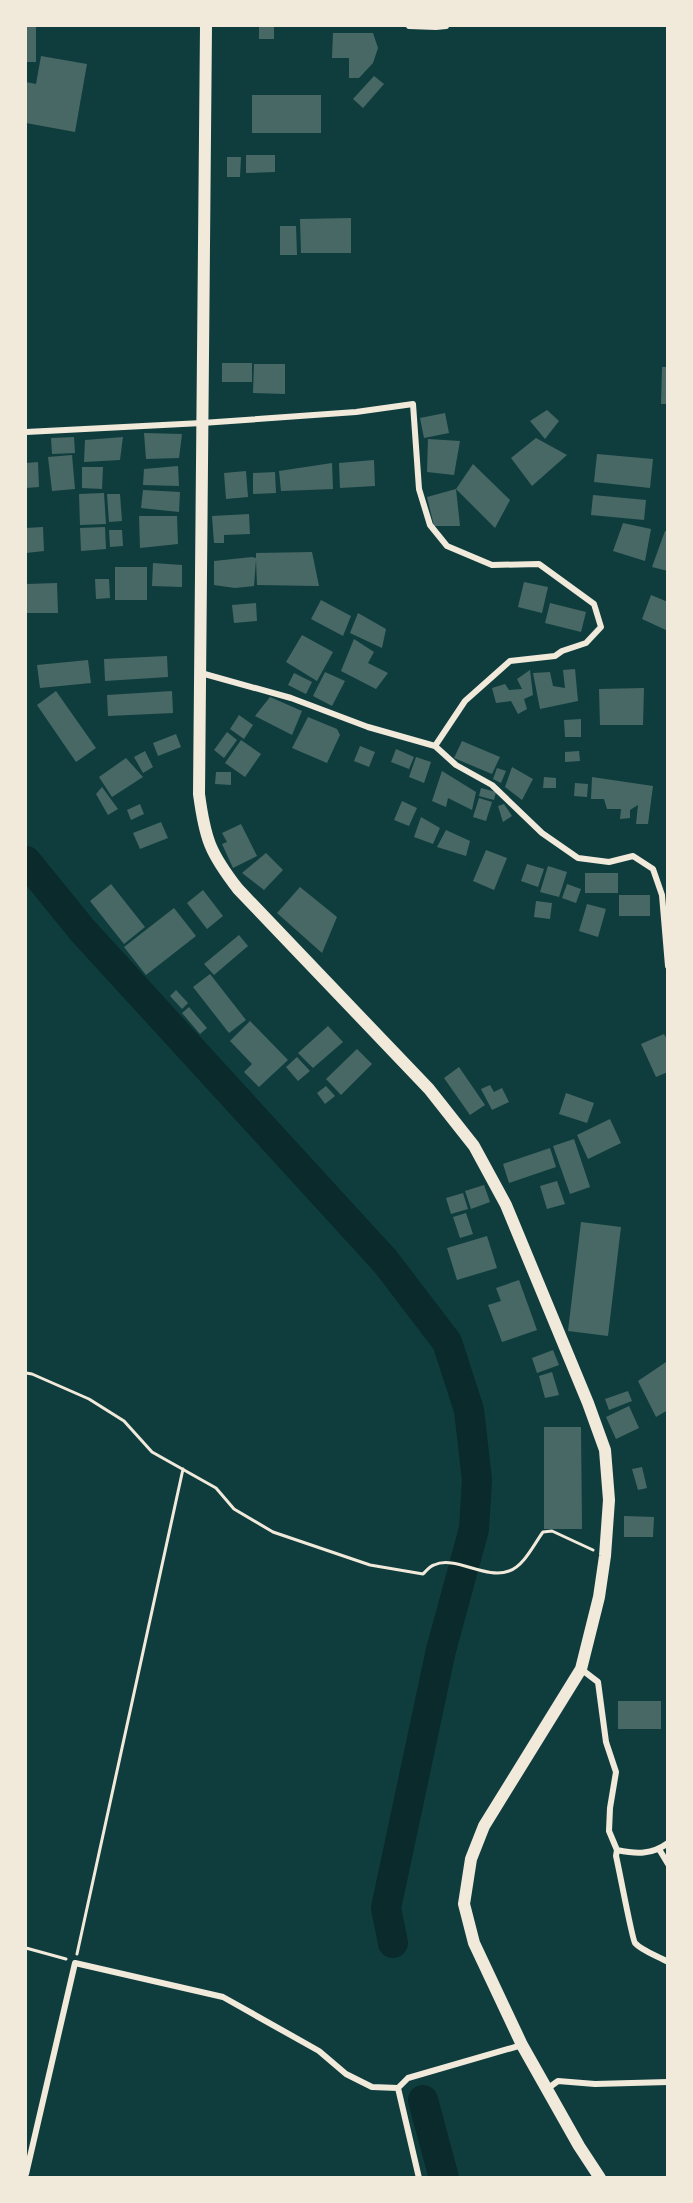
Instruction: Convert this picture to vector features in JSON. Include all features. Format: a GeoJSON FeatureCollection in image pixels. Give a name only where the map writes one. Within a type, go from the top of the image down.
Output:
{"type":"FeatureCollection","features":[{"type":"Feature","properties":{"kind":"main road"},"geometry":{"type":"LineString","coordinates":[[206,26],[200,794],[204,830],[216,861],[238,889],[429,1089],[474,1146],[506,1205],[588,1403],[604,1450],[609,1500],[605,1556],[581,1669],[484,1826],[471,1859],[464,1904],[474,1943],[522,2045],[579,2146],[600,2178]]}},
{"type":"Feature","properties":{"kind":"street"},"geometry":{"type":"LineString","coordinates":[[409,26],[446,26]]}},
{"type":"Feature","properties":{"kind":"street"},"geometry":{"type":"LineString","coordinates":[[26,432],[202,423],[381,410],[413,404],[419,489],[430,525],[447,546],[492,565],[539,564],[594,604],[601,627],[586,642],[555,656],[510,661],[465,701],[435,746]]}},
{"type":"Feature","properties":{"kind":"street"},"geometry":{"type":"LineString","coordinates":[[201,673],[291,698],[368,727],[435,746],[456,765],[492,785],[542,833],[578,858],[609,862],[633,856],[653,869],[662,895],[668,966]]}},
{"type":"Feature","properties":{"kind":"street"},"geometry":{"type":"LineString","coordinates":[[581,1669],[598,1682],[606,1742],[616,1772],[609,1831],[617,1850],[616,1856],[632,1938],[637,1945],[668,1962]]}},
{"type":"Feature","properties":{"kind":"street"},"geometry":{"type":"LineString","coordinates":[[617,1850],[636,1854],[659,1849],[668,1843]]}},
{"type":"Feature","properties":{"kind":"street"},"geometry":{"type":"LineString","coordinates":[[659,1849],[668,1864]]}},
{"type":"Feature","properties":{"kind":"street"},"geometry":{"type":"LineString","coordinates":[[26,2174],[75,1963],[223,1997],[319,2051],[346,2074],[372,2087],[398,2088],[408,2078],[522,2045]]}},
{"type":"Feature","properties":{"kind":"street"},"geometry":{"type":"LineString","coordinates":[[547,2089],[558,2081],[595,2084],[668,2082]]}},
{"type":"Feature","properties":{"kind":"street"},"geometry":{"type":"LineString","coordinates":[[398,2088],[419,2178]]}},
{"type":"Feature","properties":{"kind":"path"},"geometry":{"type":"LineString","coordinates":[[26,1373],[89,1399],[124,1421],[152,1452],[216,1488],[234,1509],[273,1532],[370,1565],[423,1574],[434,1565],[447,1563],[481,1571],[509,1571],[520,1564],[543,1532],[552,1531],[605,1556]]}},
{"type":"Feature","properties":{"kind":"path"},"geometry":{"type":"LineString","coordinates":[[26,1948],[61,1956],[75,1963],[183,1469]]}},
{"type":"Feature","properties":{"kind":"building"},"geometry":{"type":"Polygon","coordinates":[[[26,26],[36,26],[36,62],[26,62],[26,26]]]}},
{"type":"Feature","properties":{"kind":"building"},"geometry":{"type":"Polygon","coordinates":[[[259,27],[274,27],[274,39],[259,39],[259,27]]]}},
{"type":"Feature","properties":{"kind":"building"},"geometry":{"type":"Polygon","coordinates":[[[333,33],[373,33],[378,48],[373,63],[359,78],[349,78],[349,58],[332,58],[333,33]]]}},
{"type":"Feature","properties":{"kind":"building"},"geometry":{"type":"Polygon","coordinates":[[[41,56],[87,64],[75,132],[26,123],[26,82],[36,84],[41,56]]]}},
{"type":"Feature","properties":{"kind":"building"},"geometry":{"type":"Polygon","coordinates":[[[374,76],[384,84],[363,108],[353,99],[374,76]]]}},
{"type":"Feature","properties":{"kind":"building"},"geometry":{"type":"Polygon","coordinates":[[[252,95],[321,95],[321,133],[252,133],[252,95]]]}},
{"type":"Feature","properties":{"kind":"building"},"geometry":{"type":"Polygon","coordinates":[[[246,155],[275,155],[275,172],[246,173],[246,155]]]}},
{"type":"Feature","properties":{"kind":"building"},"geometry":{"type":"Polygon","coordinates":[[[227,157],[241,157],[240,177],[227,177],[227,157]]]}},
{"type":"Feature","properties":{"kind":"building"},"geometry":{"type":"Polygon","coordinates":[[[351,218],[351,253],[301,253],[300,219],[351,218]]]}},
{"type":"Feature","properties":{"kind":"building"},"geometry":{"type":"Polygon","coordinates":[[[280,226],[296,226],[297,255],[280,255],[280,226]]]}},
{"type":"Feature","properties":{"kind":"building"},"geometry":{"type":"Polygon","coordinates":[[[222,363],[252,363],[252,382],[222,382],[222,363]]]}},
{"type":"Feature","properties":{"kind":"building"},"geometry":{"type":"Polygon","coordinates":[[[254,364],[285,364],[285,394],[253,393],[254,364]]]}},
{"type":"Feature","properties":{"kind":"building"},"geometry":{"type":"Polygon","coordinates":[[[662,367],[668,367],[668,404],[661,404],[662,367]]]}},
{"type":"Feature","properties":{"kind":"building"},"geometry":{"type":"Polygon","coordinates":[[[547,410],[559,421],[545,439],[530,421],[547,410]]]}},
{"type":"Feature","properties":{"kind":"building"},"geometry":{"type":"Polygon","coordinates":[[[445,413],[449,433],[424,438],[420,418],[445,413]]]}},
{"type":"Feature","properties":{"kind":"building"},"geometry":{"type":"Polygon","coordinates":[[[144,433],[182,434],[179,458],[146,459],[144,433]]]}},
{"type":"Feature","properties":{"kind":"building"},"geometry":{"type":"Polygon","coordinates":[[[74,437],[75,453],[52,454],[51,438],[74,437]]]}},
{"type":"Feature","properties":{"kind":"building"},"geometry":{"type":"Polygon","coordinates":[[[123,437],[120,460],[84,462],[85,440],[123,437]]]}},
{"type":"Feature","properties":{"kind":"building"},"geometry":{"type":"Polygon","coordinates":[[[536,438],[567,455],[532,486],[511,458],[536,438]]]}},
{"type":"Feature","properties":{"kind":"building"},"geometry":{"type":"Polygon","coordinates":[[[428,439],[460,441],[454,475],[427,472],[428,439]]]}},
{"type":"Feature","properties":{"kind":"building"},"geometry":{"type":"Polygon","coordinates":[[[597,454],[653,459],[650,488],[594,482],[597,454]]]}},
{"type":"Feature","properties":{"kind":"building"},"geometry":{"type":"Polygon","coordinates":[[[72,455],[75,489],[52,491],[48,457],[72,455]]]}},
{"type":"Feature","properties":{"kind":"building"},"geometry":{"type":"Polygon","coordinates":[[[374,460],[375,486],[340,488],[339,463],[374,460]]]}},
{"type":"Feature","properties":{"kind":"building"},"geometry":{"type":"Polygon","coordinates":[[[38,462],[39,487],[26,488],[26,463],[38,462]]]}},
{"type":"Feature","properties":{"kind":"building"},"geometry":{"type":"Polygon","coordinates":[[[332,463],[333,489],[281,491],[279,471],[332,463]]]}},
{"type":"Feature","properties":{"kind":"building"},"geometry":{"type":"Polygon","coordinates":[[[473,464],[510,500],[495,528],[456,489],[473,464]]]}},
{"type":"Feature","properties":{"kind":"building"},"geometry":{"type":"Polygon","coordinates":[[[178,466],[179,486],[143,485],[144,469],[178,466]]]}},
{"type":"Feature","properties":{"kind":"building"},"geometry":{"type":"Polygon","coordinates":[[[82,467],[103,467],[102,489],[82,488],[82,467]]]}},
{"type":"Feature","properties":{"kind":"building"},"geometry":{"type":"Polygon","coordinates":[[[246,471],[248,497],[226,499],[224,473],[246,471]]]}},
{"type":"Feature","properties":{"kind":"building"},"geometry":{"type":"Polygon","coordinates":[[[275,472],[276,493],[253,494],[253,473],[275,472]]]}},
{"type":"Feature","properties":{"kind":"building"},"geometry":{"type":"Polygon","coordinates":[[[456,489],[460,526],[434,526],[427,497],[456,489]]]}},
{"type":"Feature","properties":{"kind":"building"},"geometry":{"type":"Polygon","coordinates":[[[143,490],[180,492],[179,512],[141,508],[143,490]]]}},
{"type":"Feature","properties":{"kind":"building"},"geometry":{"type":"Polygon","coordinates":[[[104,493],[106,524],[80,525],[79,494],[104,493]]]}},
{"type":"Feature","properties":{"kind":"building"},"geometry":{"type":"Polygon","coordinates":[[[107,494],[120,494],[122,521],[109,522],[107,494]]]}},
{"type":"Feature","properties":{"kind":"building"},"geometry":{"type":"Polygon","coordinates":[[[593,495],[646,500],[644,520],[591,515],[593,495]]]}},
{"type":"Feature","properties":{"kind":"building"},"geometry":{"type":"Polygon","coordinates":[[[249,514],[250,534],[224,535],[224,543],[214,543],[212,516],[249,514]]]}},
{"type":"Feature","properties":{"kind":"building"},"geometry":{"type":"Polygon","coordinates":[[[139,516],[177,516],[178,544],[140,548],[139,516]]]}},
{"type":"Feature","properties":{"kind":"building"},"geometry":{"type":"Polygon","coordinates":[[[623,523],[651,529],[645,561],[613,551],[623,523]]]}},
{"type":"Feature","properties":{"kind":"building"},"geometry":{"type":"Polygon","coordinates":[[[43,527],[44,551],[26,553],[26,528],[43,527]]]}},
{"type":"Feature","properties":{"kind":"building"},"geometry":{"type":"Polygon","coordinates":[[[105,527],[106,549],[81,551],[80,528],[105,527]]]}},
{"type":"Feature","properties":{"kind":"building"},"geometry":{"type":"Polygon","coordinates":[[[109,530],[122,530],[123,546],[110,547],[109,530]]]}},
{"type":"Feature","properties":{"kind":"building"},"geometry":{"type":"Polygon","coordinates":[[[665,531],[668,531],[668,571],[652,567],[665,531]]]}},
{"type":"Feature","properties":{"kind":"building"},"geometry":{"type":"Polygon","coordinates":[[[312,552],[319,586],[257,585],[256,560],[254,586],[235,588],[214,585],[214,561],[256,558],[256,553],[312,552]]]}},
{"type":"Feature","properties":{"kind":"building"},"geometry":{"type":"Polygon","coordinates":[[[153,563],[182,565],[182,587],[152,586],[153,563]]]}},
{"type":"Feature","properties":{"kind":"building"},"geometry":{"type":"Polygon","coordinates":[[[115,567],[147,567],[147,600],[115,600],[115,567]]]}},
{"type":"Feature","properties":{"kind":"building"},"geometry":{"type":"Polygon","coordinates":[[[95,579],[109,579],[110,598],[96,599],[95,579]]]}},
{"type":"Feature","properties":{"kind":"building"},"geometry":{"type":"Polygon","coordinates":[[[524,582],[548,587],[542,613],[518,607],[524,582]]]}},
{"type":"Feature","properties":{"kind":"building"},"geometry":{"type":"Polygon","coordinates":[[[57,583],[58,613],[26,613],[26,584],[57,583]]]}},
{"type":"Feature","properties":{"kind":"building"},"geometry":{"type":"Polygon","coordinates":[[[651,595],[668,602],[668,631],[642,619],[651,595]]]}},
{"type":"Feature","properties":{"kind":"building"},"geometry":{"type":"Polygon","coordinates":[[[321,600],[351,616],[343,636],[311,619],[321,600]]]}},
{"type":"Feature","properties":{"kind":"building"},"geometry":{"type":"Polygon","coordinates":[[[256,603],[257,621],[234,623],[232,605],[256,603]]]}},
{"type":"Feature","properties":{"kind":"building"},"geometry":{"type":"Polygon","coordinates":[[[550,603],[586,612],[581,632],[545,623],[550,603]]]}},
{"type":"Feature","properties":{"kind":"building"},"geometry":{"type":"Polygon","coordinates":[[[358,613],[386,629],[382,648],[350,633],[358,613]]]}},
{"type":"Feature","properties":{"kind":"building"},"geometry":{"type":"Polygon","coordinates":[[[302,635],[333,652],[317,681],[286,662],[302,635]]]}},
{"type":"Feature","properties":{"kind":"building"},"geometry":{"type":"Polygon","coordinates":[[[354,639],[374,652],[368,663],[388,673],[376,689],[341,671],[354,639]]]}},
{"type":"Feature","properties":{"kind":"building"},"geometry":{"type":"Polygon","coordinates":[[[167,656],[168,677],[105,681],[104,659],[167,656]]]}},
{"type":"Feature","properties":{"kind":"building"},"geometry":{"type":"Polygon","coordinates":[[[88,660],[91,683],[40,688],[37,665],[88,660]]]}},
{"type":"Feature","properties":{"kind":"building"},"geometry":{"type":"Polygon","coordinates":[[[575,669],[578,701],[540,709],[533,673],[550,672],[553,686],[565,688],[563,670],[575,669]]]}},
{"type":"Feature","properties":{"kind":"building"},"geometry":{"type":"Polygon","coordinates":[[[530,670],[533,695],[524,699],[527,709],[518,714],[511,701],[496,703],[492,688],[505,684],[509,690],[522,689],[517,679],[530,670]]]}},
{"type":"Feature","properties":{"kind":"building"},"geometry":{"type":"Polygon","coordinates":[[[325,672],[345,681],[332,706],[313,696],[325,672]]]}},
{"type":"Feature","properties":{"kind":"building"},"geometry":{"type":"Polygon","coordinates":[[[294,673],[312,682],[306,694],[288,685],[294,673]]]}},
{"type":"Feature","properties":{"kind":"building"},"geometry":{"type":"Polygon","coordinates":[[[644,688],[643,725],[600,725],[599,689],[644,688]]]}},
{"type":"Feature","properties":{"kind":"building"},"geometry":{"type":"Polygon","coordinates":[[[56,691],[96,748],[76,762],[37,705],[56,691]]]}},
{"type":"Feature","properties":{"kind":"building"},"geometry":{"type":"Polygon","coordinates":[[[172,691],[173,713],[108,716],[107,695],[172,691]]]}},
{"type":"Feature","properties":{"kind":"building"},"geometry":{"type":"Polygon","coordinates":[[[270,697],[302,711],[292,735],[255,716],[270,697]]]}},
{"type":"Feature","properties":{"kind":"building"},"geometry":{"type":"Polygon","coordinates":[[[239,715],[253,725],[244,739],[230,729],[239,715]]]}},
{"type":"Feature","properties":{"kind":"building"},"geometry":{"type":"Polygon","coordinates":[[[308,717],[337,729],[340,735],[327,763],[292,748],[308,717]]]}},
{"type":"Feature","properties":{"kind":"building"},"geometry":{"type":"Polygon","coordinates":[[[581,719],[581,737],[565,737],[564,720],[581,719]]]}},
{"type":"Feature","properties":{"kind":"building"},"geometry":{"type":"Polygon","coordinates":[[[227,732],[237,740],[224,758],[214,750],[227,732]]]}},
{"type":"Feature","properties":{"kind":"building"},"geometry":{"type":"Polygon","coordinates":[[[176,734],[181,747],[158,756],[153,743],[176,734]]]}},
{"type":"Feature","properties":{"kind":"building"},"geometry":{"type":"Polygon","coordinates":[[[241,740],[261,754],[245,777],[225,763],[241,740]]]}},
{"type":"Feature","properties":{"kind":"building"},"geometry":{"type":"Polygon","coordinates":[[[462,741],[500,757],[492,774],[454,758],[462,741]]]}},
{"type":"Feature","properties":{"kind":"building"},"geometry":{"type":"Polygon","coordinates":[[[360,746],[375,752],[369,767],[354,761],[360,746]]]}},
{"type":"Feature","properties":{"kind":"building"},"geometry":{"type":"Polygon","coordinates":[[[396,749],[414,757],[409,769],[391,762],[396,749]]]}},
{"type":"Feature","properties":{"kind":"building"},"geometry":{"type":"Polygon","coordinates":[[[145,751],[153,767],[143,773],[134,757],[145,751]]]}},
{"type":"Feature","properties":{"kind":"building"},"geometry":{"type":"Polygon","coordinates":[[[579,751],[580,761],[565,762],[565,752],[579,751]]]}},
{"type":"Feature","properties":{"kind":"building"},"geometry":{"type":"Polygon","coordinates":[[[416,757],[431,762],[424,783],[409,777],[416,757]]]}},
{"type":"Feature","properties":{"kind":"building"},"geometry":{"type":"Polygon","coordinates":[[[126,758],[143,777],[112,797],[99,777],[126,758]]]}},
{"type":"Feature","properties":{"kind":"building"},"geometry":{"type":"Polygon","coordinates":[[[512,767],[533,779],[522,800],[505,787],[512,767]]]}},
{"type":"Feature","properties":{"kind":"building"},"geometry":{"type":"Polygon","coordinates":[[[497,768],[506,771],[501,783],[493,779],[497,768]]]}},
{"type":"Feature","properties":{"kind":"building"},"geometry":{"type":"Polygon","coordinates":[[[442,771],[476,792],[472,810],[448,798],[446,807],[432,801],[442,771]]]}},
{"type":"Feature","properties":{"kind":"building"},"geometry":{"type":"Polygon","coordinates":[[[216,772],[231,772],[231,785],[215,784],[216,772]]]}},
{"type":"Feature","properties":{"kind":"building"},"geometry":{"type":"Polygon","coordinates":[[[544,777],[556,778],[556,788],[543,788],[544,777]]]}},
{"type":"Feature","properties":{"kind":"building"},"geometry":{"type":"Polygon","coordinates":[[[592,777],[653,786],[648,824],[636,824],[638,805],[630,810],[630,818],[620,819],[621,809],[607,809],[604,799],[591,799],[592,777]]]}},
{"type":"Feature","properties":{"kind":"building"},"geometry":{"type":"Polygon","coordinates":[[[575,783],[588,784],[587,797],[574,796],[575,783]]]}},
{"type":"Feature","properties":{"kind":"building"},"geometry":{"type":"Polygon","coordinates":[[[102,787],[118,809],[108,815],[96,794],[102,787]]]}},
{"type":"Feature","properties":{"kind":"building"},"geometry":{"type":"Polygon","coordinates":[[[481,788],[496,792],[494,800],[479,796],[481,788]]]}},
{"type":"Feature","properties":{"kind":"building"},"geometry":{"type":"Polygon","coordinates":[[[479,798],[492,802],[486,821],[473,817],[479,798]]]}},
{"type":"Feature","properties":{"kind":"building"},"geometry":{"type":"Polygon","coordinates":[[[402,801],[417,808],[409,826],[394,820],[402,801]]]}},
{"type":"Feature","properties":{"kind":"building"},"geometry":{"type":"Polygon","coordinates":[[[140,804],[144,814],[131,820],[127,810],[140,804]]]}},
{"type":"Feature","properties":{"kind":"building"},"geometry":{"type":"Polygon","coordinates":[[[504,804],[512,816],[503,822],[498,806],[504,804]]]}},
{"type":"Feature","properties":{"kind":"building"},"geometry":{"type":"Polygon","coordinates":[[[421,817],[440,828],[433,844],[414,837],[421,817]]]}},
{"type":"Feature","properties":{"kind":"building"},"geometry":{"type":"Polygon","coordinates":[[[161,822],[168,838],[140,849],[133,833],[161,822]]]}},
{"type":"Feature","properties":{"kind":"building"},"geometry":{"type":"Polygon","coordinates":[[[241,824],[257,856],[233,868],[222,844],[227,842],[222,833],[241,824]]]}},
{"type":"Feature","properties":{"kind":"building"},"geometry":{"type":"Polygon","coordinates":[[[446,830],[470,841],[466,856],[437,847],[446,830]]]}},
{"type":"Feature","properties":{"kind":"building"},"geometry":{"type":"Polygon","coordinates":[[[486,850],[507,858],[494,890],[473,881],[486,850]]]}},
{"type":"Feature","properties":{"kind":"building"},"geometry":{"type":"Polygon","coordinates":[[[266,853],[283,870],[264,890],[242,873],[266,853]]]}},
{"type":"Feature","properties":{"kind":"building"},"geometry":{"type":"Polygon","coordinates":[[[527,864],[544,869],[538,887],[521,881],[527,864]]]}},
{"type":"Feature","properties":{"kind":"building"},"geometry":{"type":"Polygon","coordinates":[[[548,866],[567,872],[559,897],[540,892],[548,866]]]}},
{"type":"Feature","properties":{"kind":"building"},"geometry":{"type":"Polygon","coordinates":[[[585,873],[618,873],[618,893],[585,893],[585,873]]]}},
{"type":"Feature","properties":{"kind":"building"},"geometry":{"type":"Polygon","coordinates":[[[111,884],[145,927],[124,944],[90,901],[111,884]]]}},
{"type":"Feature","properties":{"kind":"building"},"geometry":{"type":"Polygon","coordinates":[[[567,884],[581,889],[576,903],[562,898],[567,884]]]}},
{"type":"Feature","properties":{"kind":"building"},"geometry":{"type":"Polygon","coordinates":[[[300,887],[337,917],[322,953],[277,913],[300,887]]]}},
{"type":"Feature","properties":{"kind":"building"},"geometry":{"type":"Polygon","coordinates":[[[203,890],[223,916],[207,929],[187,903],[203,890]]]}},
{"type":"Feature","properties":{"kind":"building"},"geometry":{"type":"Polygon","coordinates":[[[619,895],[650,895],[650,916],[619,916],[619,895]]]}},
{"type":"Feature","properties":{"kind":"building"},"geometry":{"type":"Polygon","coordinates":[[[536,901],[552,903],[550,919],[534,917],[536,901]]]}},
{"type":"Feature","properties":{"kind":"building"},"geometry":{"type":"Polygon","coordinates":[[[587,904],[606,909],[598,937],[579,931],[587,904]]]}},
{"type":"Feature","properties":{"kind":"building"},"geometry":{"type":"Polygon","coordinates":[[[174,908],[196,936],[146,975],[124,947],[174,908]]]}},
{"type":"Feature","properties":{"kind":"building"},"geometry":{"type":"Polygon","coordinates":[[[239,935],[248,946],[214,975],[204,964],[239,935]]]}},
{"type":"Feature","properties":{"kind":"building"},"geometry":{"type":"Polygon","coordinates":[[[210,974],[246,1020],[229,1033],[193,987],[210,974]]]}},
{"type":"Feature","properties":{"kind":"building"},"geometry":{"type":"Polygon","coordinates":[[[176,990],[188,1003],[182,1009],[170,996],[176,990]]]}},
{"type":"Feature","properties":{"kind":"building"},"geometry":{"type":"Polygon","coordinates":[[[189,1007],[207,1028],[200,1034],[182,1013],[189,1007]]]}},
{"type":"Feature","properties":{"kind":"building"},"geometry":{"type":"Polygon","coordinates":[[[250,1021],[288,1060],[259,1087],[244,1072],[252,1064],[230,1041],[250,1021]]]}},
{"type":"Feature","properties":{"kind":"building"},"geometry":{"type":"Polygon","coordinates":[[[328,1026],[343,1042],[313,1068],[298,1053],[328,1026]]]}},
{"type":"Feature","properties":{"kind":"building"},"geometry":{"type":"Polygon","coordinates":[[[664,1034],[668,1041],[668,1072],[656,1077],[641,1044],[664,1034]]]}},
{"type":"Feature","properties":{"kind":"building"},"geometry":{"type":"Polygon","coordinates":[[[357,1049],[372,1064],[341,1095],[326,1079],[357,1049]]]}},
{"type":"Feature","properties":{"kind":"building"},"geometry":{"type":"Polygon","coordinates":[[[297,1057],[310,1071],[298,1081],[286,1067],[297,1057]]]}},
{"type":"Feature","properties":{"kind":"building"},"geometry":{"type":"Polygon","coordinates":[[[459,1067],[485,1105],[470,1115],[444,1078],[459,1067]]]}},
{"type":"Feature","properties":{"kind":"building"},"geometry":{"type":"Polygon","coordinates":[[[490,1085],[494,1092],[502,1088],[509,1102],[492,1110],[481,1089],[490,1085]]]}},
{"type":"Feature","properties":{"kind":"building"},"geometry":{"type":"Polygon","coordinates":[[[326,1086],[335,1096],[325,1104],[317,1093],[326,1086]]]}},
{"type":"Feature","properties":{"kind":"building"},"geometry":{"type":"Polygon","coordinates":[[[566,1093],[594,1103],[587,1123],[559,1114],[566,1093]]]}},
{"type":"Feature","properties":{"kind":"building"},"geometry":{"type":"Polygon","coordinates":[[[610,1119],[621,1143],[588,1159],[577,1135],[610,1119]]]}},
{"type":"Feature","properties":{"kind":"building"},"geometry":{"type":"Polygon","coordinates":[[[574,1139],[590,1187],[570,1194],[553,1146],[574,1139]]]}},
{"type":"Feature","properties":{"kind":"building"},"geometry":{"type":"Polygon","coordinates":[[[550,1148],[556,1167],[509,1183],[503,1164],[550,1148]]]}},
{"type":"Feature","properties":{"kind":"building"},"geometry":{"type":"Polygon","coordinates":[[[557,1181],[565,1204],[547,1209],[540,1186],[557,1181]]]}},
{"type":"Feature","properties":{"kind":"building"},"geometry":{"type":"Polygon","coordinates":[[[484,1185],[490,1202],[471,1209],[465,1191],[484,1185]]]}},
{"type":"Feature","properties":{"kind":"building"},"geometry":{"type":"Polygon","coordinates":[[[463,1193],[468,1209],[451,1214],[446,1198],[463,1193]]]}},
{"type":"Feature","properties":{"kind":"building"},"geometry":{"type":"Polygon","coordinates":[[[466,1213],[473,1234],[460,1238],[453,1217],[466,1213]]]}},
{"type":"Feature","properties":{"kind":"building"},"geometry":{"type":"Polygon","coordinates":[[[581,1222],[621,1227],[608,1336],[568,1331],[581,1222]]]}},
{"type":"Feature","properties":{"kind":"building"},"geometry":{"type":"Polygon","coordinates":[[[487,1236],[497,1268],[457,1280],[447,1248],[487,1236]]]}},
{"type":"Feature","properties":{"kind":"building"},"geometry":{"type":"Polygon","coordinates":[[[519,1280],[537,1330],[502,1342],[488,1305],[501,1301],[496,1288],[519,1280]]]}},
{"type":"Feature","properties":{"kind":"building"},"geometry":{"type":"Polygon","coordinates":[[[553,1350],[559,1365],[537,1373],[532,1358],[553,1350]]]}},
{"type":"Feature","properties":{"kind":"building"},"geometry":{"type":"Polygon","coordinates":[[[666,1362],[668,1410],[656,1417],[638,1381],[666,1362]]]}},
{"type":"Feature","properties":{"kind":"building"},"geometry":{"type":"Polygon","coordinates":[[[552,1372],[559,1395],[545,1398],[539,1376],[552,1372]]]}},
{"type":"Feature","properties":{"kind":"building"},"geometry":{"type":"Polygon","coordinates":[[[628,1391],[632,1401],[609,1410],[605,1399],[628,1391]]]}},
{"type":"Feature","properties":{"kind":"building"},"geometry":{"type":"Polygon","coordinates":[[[629,1406],[639,1428],[616,1439],[606,1417],[629,1406]]]}},
{"type":"Feature","properties":{"kind":"building"},"geometry":{"type":"Polygon","coordinates":[[[544,1427],[581,1427],[582,1529],[544,1529],[544,1427]]]}},
{"type":"Feature","properties":{"kind":"building"},"geometry":{"type":"Polygon","coordinates":[[[642,1467],[647,1488],[638,1490],[632,1469],[642,1467]]]}},
{"type":"Feature","properties":{"kind":"building"},"geometry":{"type":"Polygon","coordinates":[[[624,1516],[654,1517],[653,1537],[624,1537],[624,1516]]]}},
{"type":"Feature","properties":{"kind":"building"},"geometry":{"type":"Polygon","coordinates":[[[618,1701],[661,1701],[661,1729],[618,1729],[618,1701]]]}},
{"type":"Feature","properties":{"kind":"waterway"},"geometry":{"type":"LineString","coordinates":[[26,861],[83,931],[385,1261],[447,1342],[469,1410],[477,1480],[474,1529],[441,1650],[386,1908],[393,1943]]}},
{"type":"Feature","properties":{"kind":"waterway"},"geometry":{"type":"LineString","coordinates":[[423,2100],[444,2178]]}}]}
